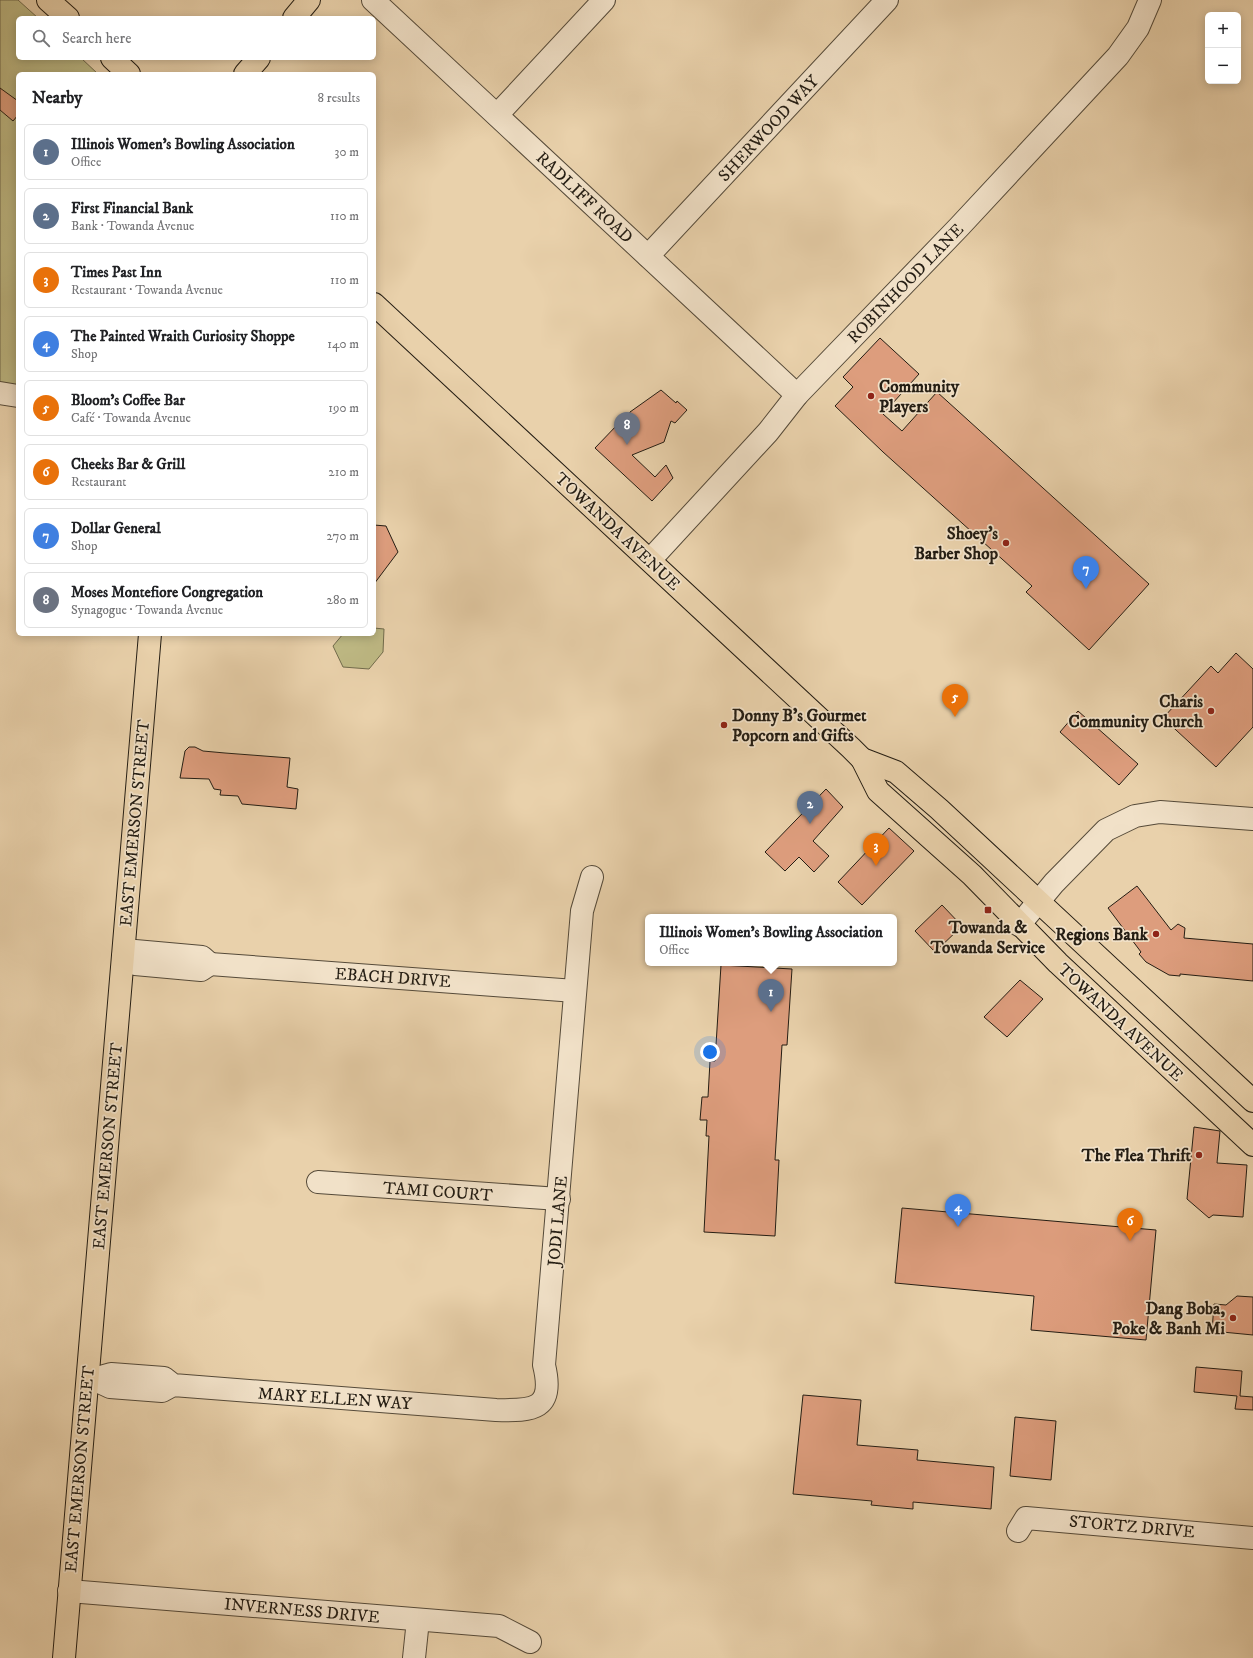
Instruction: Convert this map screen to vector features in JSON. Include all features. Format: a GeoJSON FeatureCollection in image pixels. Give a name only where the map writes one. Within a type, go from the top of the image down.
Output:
{"type":"FeatureCollection","features":[{"type":"Feature","properties":{"kind":"main road"},"geometry":{"type":"LineString","coordinates":[[48,0],[66,16]]}},
{"type":"Feature","properties":{"kind":"main road"},"geometry":{"type":"LineString","coordinates":[[296,16],[309,0]]}},
{"type":"Feature","properties":{"kind":"main road"},"geometry":{"type":"LineString","coordinates":[[114,60],[128,72]]}},
{"type":"Feature","properties":{"kind":"main road","name":"TOWANDA AVENUE"},"geometry":{"type":"LineString","coordinates":[[376,306],[862,758],[896,772],[939,809],[1252,1099]]}},
{"type":"Feature","properties":{"kind":"main road","name":"EAST EMERSON STREET"},"geometry":{"type":"LineString","coordinates":[[64,1658],[69,1591],[90,1379],[150,636]]}},
{"type":"Feature","properties":{"kind":"main road","name":"TOWANDA AVENUE"},"geometry":{"type":"LineString","coordinates":[[862,758],[878,791],[972,876],[1058,963],[1253,1145]]}},
{"type":"Feature","properties":{"kind":"street","name":"RADLIFF ROAD"},"geometry":{"type":"LineString","coordinates":[[373,0],[797,395]]}},
{"type":"Feature","properties":{"kind":"street"},"geometry":{"type":"LineString","coordinates":[[496,115],[604,0]]}},
{"type":"Feature","properties":{"kind":"street","name":"SHERWOOD WAY"},"geometry":{"type":"LineString","coordinates":[[648,256],[887,0]]}},
{"type":"Feature","properties":{"kind":"street","name":"ROBINHOOD LANE"},"geometry":{"type":"LineString","coordinates":[[650,560],[768,432],[797,395],[959,227],[1118,56],[1138,28],[1150,0]]}},
{"type":"Feature","properties":{"kind":"street"},"geometry":{"type":"LineString","coordinates":[[0,393],[16,396]]}},
{"type":"Feature","properties":{"kind":"street"},"geometry":{"type":"LineString","coordinates":[[1019,925],[1065,871],[1106,830],[1135,816],[1160,812],[1253,819]]}},
{"type":"Feature","properties":{"kind":"street","name":"JODI LANE"},"geometry":{"type":"LineString","coordinates":[[496,1410],[525,1411],[536,1407],[546,1396],[549,1383],[544,1365],[559,1199],[575,991],[582,911],[592,877]]}},
{"type":"Feature","properties":{"kind":"street","name":"EBACH DRIVE"},"geometry":{"type":"LineString","coordinates":[[125,957],[135,964],[201,970],[210,964],[575,991]]}},
{"type":"Feature","properties":{"kind":"street","name":"TAMI COURT"},"geometry":{"type":"LineString","coordinates":[[318,1182],[559,1199]]}},
{"type":"Feature","properties":{"kind":"street","name":"MARY ELLEN WAY"},"geometry":{"type":"LineString","coordinates":[[90,1379],[111,1374],[164,1378],[173,1385],[496,1410]]}},
{"type":"Feature","properties":{"kind":"street","name":"STORTZ DRIVE"},"geometry":{"type":"LineString","coordinates":[[1018,1531],[1026,1518],[1065,1520],[1253,1538]]}},
{"type":"Feature","properties":{"kind":"street","name":"INVERNESS DRIVE"},"geometry":{"type":"LineString","coordinates":[[69,1591],[499,1626],[530,1642]]}},
{"type":"Feature","properties":{"kind":"street"},"geometry":{"type":"LineString","coordinates":[[414,1658],[418,1620]]}},
{"type":"Feature","properties":{"kind":"shaded area"},"geometry":{"type":"Polygon","coordinates":[[[0,0],[18,0],[36,16],[16,16],[16,60],[83,60],[96,72],[16,72],[16,391],[0,389],[0,0]]]}},
{"type":"Feature","properties":{"kind":"shaded area"},"geometry":{"type":"Polygon","coordinates":[[[376,628],[384,629],[383,652],[369,669],[343,667],[333,646],[341,636],[376,636],[376,628]]]}},
{"type":"Feature","properties":{"kind":"building"},"geometry":{"type":"Polygon","coordinates":[[[0,88],[16,100],[16,117],[13,121],[0,110],[0,88]]]}},
{"type":"Feature","properties":{"kind":"building"},"geometry":{"type":"Polygon","coordinates":[[[880,338],[919,374],[883,414],[902,431],[937,392],[1149,584],[1089,650],[1026,592],[1032,586],[883,452],[835,406],[853,387],[843,377],[880,338]]]}},
{"type":"Feature","properties":{"kind":"building"},"geometry":{"type":"Polygon","coordinates":[[[661,390],[687,410],[675,423],[671,421],[664,442],[632,455],[655,477],[666,465],[673,478],[652,501],[595,448],[619,423],[623,425],[630,412],[661,390]]]}},
{"type":"Feature","properties":{"kind":"building"},"geometry":{"type":"Polygon","coordinates":[[[376,525],[386,526],[398,552],[376,581],[376,525]]]}},
{"type":"Feature","properties":{"kind":"building","name":"Charis Community Church"},"geometry":{"type":"Polygon","coordinates":[[[1236,653],[1253,669],[1253,727],[1216,767],[1163,718],[1211,666],[1218,673],[1236,653]]]}},
{"type":"Feature","properties":{"kind":"building"},"geometry":{"type":"Polygon","coordinates":[[[1078,711],[1138,764],[1119,785],[1060,732],[1078,711]]]}},
{"type":"Feature","properties":{"kind":"building"},"geometry":{"type":"Polygon","coordinates":[[[189,747],[195,747],[203,751],[290,758],[287,787],[298,789],[296,809],[242,804],[238,796],[220,795],[221,790],[214,789],[209,779],[180,778],[185,751],[189,747]]]}},
{"type":"Feature","properties":{"kind":"building"},"geometry":{"type":"Polygon","coordinates":[[[826,789],[843,807],[813,841],[829,856],[814,872],[799,857],[785,871],[765,852],[826,789]]]}},
{"type":"Feature","properties":{"kind":"building"},"geometry":{"type":"Polygon","coordinates":[[[889,828],[914,851],[862,905],[838,882],[889,828]]]}},
{"type":"Feature","properties":{"kind":"building","name":"Regions Bank"},"geometry":{"type":"Polygon","coordinates":[[[1137,886],[1171,930],[1178,924],[1185,928],[1184,938],[1253,944],[1253,981],[1180,974],[1180,976],[1169,975],[1146,962],[1139,954],[1141,952],[1108,908],[1137,886]]]}},
{"type":"Feature","properties":{"kind":"building"},"geometry":{"type":"Polygon","coordinates":[[[942,905],[962,926],[935,952],[915,931],[942,905]]]}},
{"type":"Feature","properties":{"kind":"building"},"geometry":{"type":"Polygon","coordinates":[[[721,966],[792,969],[787,1045],[782,1045],[775,1160],[779,1160],[775,1236],[704,1232],[709,1136],[706,1136],[707,1120],[700,1120],[702,1097],[708,1097],[710,1061],[715,1061],[721,966]]]}},
{"type":"Feature","properties":{"kind":"building"},"geometry":{"type":"Polygon","coordinates":[[[1020,980],[1043,999],[1007,1037],[984,1017],[1020,980]]]}},
{"type":"Feature","properties":{"kind":"building"},"geometry":{"type":"Polygon","coordinates":[[[1194,1127],[1220,1131],[1217,1163],[1247,1165],[1243,1217],[1213,1215],[1209,1218],[1187,1199],[1194,1127]]]}},
{"type":"Feature","properties":{"kind":"building"},"geometry":{"type":"Polygon","coordinates":[[[902,1208],[1156,1230],[1146,1340],[1031,1330],[1034,1296],[895,1283],[902,1208]]]}},
{"type":"Feature","properties":{"kind":"building","name":"Dang Boba, Poke & Banh Mi"},"geometry":{"type":"Polygon","coordinates":[[[1237,1296],[1253,1297],[1253,1335],[1212,1331],[1214,1304],[1226,1305],[1237,1296]]]}},
{"type":"Feature","properties":{"kind":"building"},"geometry":{"type":"Polygon","coordinates":[[[1196,1367],[1242,1371],[1240,1396],[1253,1397],[1253,1410],[1235,1409],[1237,1396],[1194,1392],[1196,1367]]]}},
{"type":"Feature","properties":{"kind":"building"},"geometry":{"type":"Polygon","coordinates":[[[803,1395],[861,1400],[857,1445],[918,1450],[917,1460],[994,1467],[991,1509],[913,1502],[913,1509],[871,1505],[872,1501],[793,1494],[803,1395]]]}},
{"type":"Feature","properties":{"kind":"building"},"geometry":{"type":"Polygon","coordinates":[[[1015,1417],[1056,1421],[1051,1480],[1010,1476],[1015,1417]]]}},
{"type":"Feature","properties":{"kind":"place","name":"Community Players"},"geometry":{"type":"Point","coordinates":[871,396]}},
{"type":"Feature","properties":{"kind":"place","name":"Moses Montefiore Congregation"},"geometry":{"type":"Point","coordinates":[627,445]}},
{"type":"Feature","properties":{"kind":"place","name":"Shoey's Barber Shop"},"geometry":{"type":"Point","coordinates":[1006,543]}},
{"type":"Feature","properties":{"kind":"place","name":"Dollar General"},"geometry":{"type":"Point","coordinates":[1086,589]}},
{"type":"Feature","properties":{"kind":"place","name":"Charis Community Church"},"geometry":{"type":"Point","coordinates":[1211,711]}},
{"type":"Feature","properties":{"kind":"place","name":"Bloom's Coffee Bar"},"geometry":{"type":"Point","coordinates":[955,717]}},
{"type":"Feature","properties":{"kind":"place","name":"Donny B's Gourmet Popcorn and Gifts"},"geometry":{"type":"Point","coordinates":[724,725]}},
{"type":"Feature","properties":{"kind":"place","name":"First Financial Bank"},"geometry":{"type":"Point","coordinates":[810,824]}},
{"type":"Feature","properties":{"kind":"place","name":"Times Past Inn"},"geometry":{"type":"Point","coordinates":[876,866]}},
{"type":"Feature","properties":{"kind":"place","name":"Towanda & Towanda Service"},"geometry":{"type":"Point","coordinates":[988,910]}},
{"type":"Feature","properties":{"kind":"place","name":"Regions Bank"},"geometry":{"type":"Point","coordinates":[1156,934]}},
{"type":"Feature","properties":{"kind":"place","name":"Illinois Women's Bowling Association"},"geometry":{"type":"Point","coordinates":[771,1012]}},
{"type":"Feature","properties":{"kind":"place","name":"The Flea Thrift"},"geometry":{"type":"Point","coordinates":[1199,1155]}},
{"type":"Feature","properties":{"kind":"place","name":"The Painted Wraith Curiosity Shoppe"},"geometry":{"type":"Point","coordinates":[958,1227]}},
{"type":"Feature","properties":{"kind":"place","name":"Cheeks Bar & Grill"},"geometry":{"type":"Point","coordinates":[1130,1241]}},
{"type":"Feature","properties":{"kind":"place","name":"Dang Boba, Poke & Banh Mi"},"geometry":{"type":"Point","coordinates":[1233,1318]}}]}
